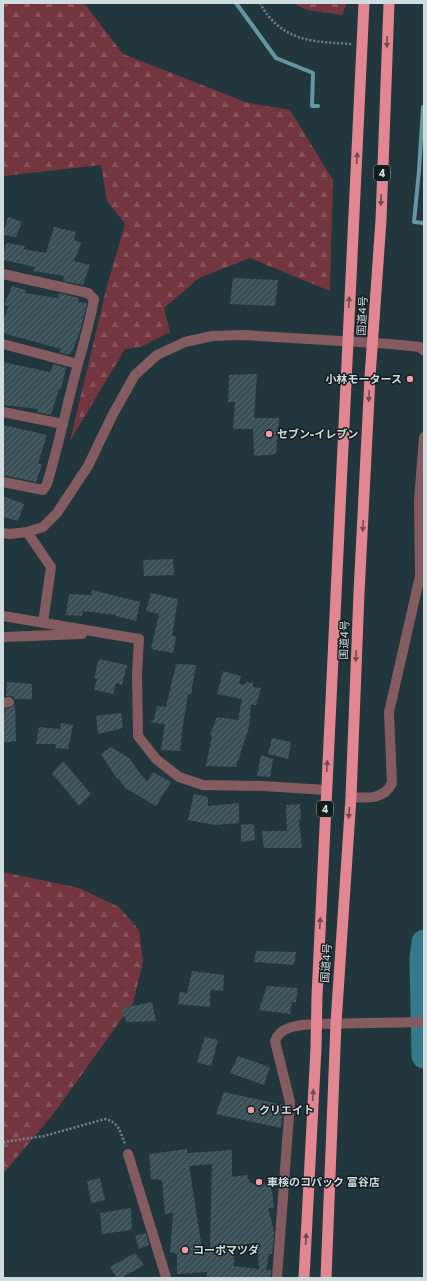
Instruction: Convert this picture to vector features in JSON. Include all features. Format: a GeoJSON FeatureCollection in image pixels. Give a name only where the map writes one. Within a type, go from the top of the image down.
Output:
{"type":"FeatureCollection","features":[{"type":"Feature","properties":{"kind":"highway","name":"国道4号"},"geometry":{"type":"LineString","coordinates":[[304,1278],[364,3]]}},
{"type":"Feature","properties":{"kind":"highway","name":"国道4号"},"geometry":{"type":"LineString","coordinates":[[326,1278],[336,1024],[351,797],[359,593],[370,377],[381,220],[389,3]]}},
{"type":"Feature","properties":{"kind":"street"},"geometry":{"type":"LineString","coordinates":[[3,274],[88,293],[94,299],[89,326],[47,484],[43,490],[3,482]]}},
{"type":"Feature","properties":{"kind":"street"},"geometry":{"type":"LineString","coordinates":[[3,533],[10,534],[27,532],[43,527],[58,513],[88,466],[113,414],[135,375],[157,355],[185,342],[212,336],[244,335],[420,347],[424,351]]}},
{"type":"Feature","properties":{"kind":"street"},"geometry":{"type":"LineString","coordinates":[[3,344],[78,364]]}},
{"type":"Feature","properties":{"kind":"street"},"geometry":{"type":"LineString","coordinates":[[3,412],[63,424]]}},
{"type":"Feature","properties":{"kind":"street"},"geometry":{"type":"LineString","coordinates":[[351,797],[377,796],[388,791],[392,783],[389,712],[420,576],[419,501],[424,437]]}},
{"type":"Feature","properties":{"kind":"street"},"geometry":{"type":"LineString","coordinates":[[27,532],[52,567],[43,623]]}},
{"type":"Feature","properties":{"kind":"street"},"geometry":{"type":"LineString","coordinates":[[3,616],[139,639],[137,673],[138,736],[156,758],[179,778],[203,785],[262,786],[326,790]]}},
{"type":"Feature","properties":{"kind":"street"},"geometry":{"type":"LineString","coordinates":[[3,637],[100,633]]}},
{"type":"Feature","properties":{"kind":"street"},"geometry":{"type":"LineString","coordinates":[[277,1278],[290,1102],[275,1041],[280,1034],[288,1028],[298,1025],[424,1022]]}},
{"type":"Feature","properties":{"kind":"street"},"geometry":{"type":"LineString","coordinates":[[128,1154],[166,1278]]}},
{"type":"Feature","properties":{"kind":"path"},"geometry":{"type":"LineString","coordinates":[[260,3],[271,19],[291,35],[317,42],[362,44]]}},
{"type":"Feature","properties":{"kind":"path"},"geometry":{"type":"LineString","coordinates":[[3,1142],[44,1136],[105,1120],[112,1121],[120,1129],[128,1154]]}},
{"type":"Feature","properties":{"kind":"green space"},"geometry":{"type":"Polygon","coordinates":[[[3,3],[84,3],[123,54],[248,103],[290,110],[333,180],[330,291],[250,258],[199,278],[164,308],[170,332],[141,347],[125,349],[70,441],[107,286],[125,224],[107,201],[101,165],[3,176],[3,3]]]}},
{"type":"Feature","properties":{"kind":"green space"},"geometry":{"type":"Polygon","coordinates":[[[292,3],[347,3],[342,15],[308,10],[292,3]]]}},
{"type":"Feature","properties":{"kind":"green space"},"geometry":{"type":"Polygon","coordinates":[[[3,872],[79,888],[119,907],[139,930],[143,962],[133,1003],[54,1113],[3,1174],[3,872]]]}},
{"type":"Feature","properties":{"kind":"building"},"geometry":{"type":"Polygon","coordinates":[[[8,217],[22,222],[16,237],[3,235],[8,217]]]}},
{"type":"Feature","properties":{"kind":"building"},"geometry":{"type":"Polygon","coordinates":[[[54,227],[76,232],[74,240],[81,243],[74,261],[90,265],[83,285],[63,281],[64,276],[33,271],[35,267],[3,260],[3,253],[7,243],[25,246],[24,249],[46,253],[54,227]]]}},
{"type":"Feature","properties":{"kind":"building"},"geometry":{"type":"Polygon","coordinates":[[[233,278],[278,280],[275,306],[230,304],[233,278]]]}},
{"type":"Feature","properties":{"kind":"building"},"geometry":{"type":"Polygon","coordinates":[[[12,286],[26,290],[25,293],[58,298],[59,293],[79,298],[78,302],[87,303],[80,331],[70,355],[59,352],[61,349],[3,333],[3,320],[9,306],[4,305],[12,286]]]}},
{"type":"Feature","properties":{"kind":"building"},"geometry":{"type":"Polygon","coordinates":[[[3,362],[50,372],[54,364],[66,368],[61,389],[59,389],[51,415],[37,412],[38,409],[3,405],[3,362]]]}},
{"type":"Feature","properties":{"kind":"building"},"geometry":{"type":"Polygon","coordinates":[[[257,374],[254,418],[279,418],[276,454],[254,456],[253,429],[233,429],[235,402],[228,402],[229,375],[257,374]]]}},
{"type":"Feature","properties":{"kind":"building"},"geometry":{"type":"Polygon","coordinates":[[[3,425],[47,435],[38,463],[42,465],[36,482],[3,475],[3,425]]]}},
{"type":"Feature","properties":{"kind":"building"},"geometry":{"type":"Polygon","coordinates":[[[3,496],[24,504],[18,521],[3,517],[3,496]]]}},
{"type":"Feature","properties":{"kind":"building"},"geometry":{"type":"Polygon","coordinates":[[[173,559],[174,575],[144,576],[143,560],[173,559]]]}},
{"type":"Feature","properties":{"kind":"building"},"geometry":{"type":"Polygon","coordinates":[[[92,590],[140,602],[136,621],[116,615],[83,611],[82,616],[66,615],[69,594],[91,595],[92,590]]]}},
{"type":"Feature","properties":{"kind":"building"},"geometry":{"type":"Polygon","coordinates":[[[151,593],[178,599],[172,636],[176,636],[173,653],[151,649],[159,614],[146,611],[151,593]]]}},
{"type":"Feature","properties":{"kind":"building"},"geometry":{"type":"Polygon","coordinates":[[[99,659],[127,665],[122,685],[116,683],[113,694],[94,690],[97,679],[94,678],[99,659]]]}},
{"type":"Feature","properties":{"kind":"building"},"geometry":{"type":"Polygon","coordinates":[[[176,664],[196,665],[191,694],[188,694],[180,751],[161,750],[165,724],[150,722],[154,719],[157,706],[166,707],[176,664]]]}},
{"type":"Feature","properties":{"kind":"building"},"geometry":{"type":"Polygon","coordinates":[[[223,671],[241,676],[239,684],[245,685],[246,682],[253,683],[253,687],[261,688],[256,705],[251,705],[249,727],[236,767],[206,766],[212,735],[210,735],[217,717],[238,720],[242,699],[217,694],[223,671]]]}},
{"type":"Feature","properties":{"kind":"building"},"geometry":{"type":"Polygon","coordinates":[[[7,682],[32,684],[32,699],[15,699],[12,696],[6,696],[7,682]]]}},
{"type":"Feature","properties":{"kind":"building"},"geometry":{"type":"Polygon","coordinates":[[[15,705],[16,741],[3,743],[3,719],[5,709],[15,705]]]}},
{"type":"Feature","properties":{"kind":"building"},"geometry":{"type":"Polygon","coordinates":[[[121,713],[123,728],[98,734],[96,716],[121,713]]]}},
{"type":"Feature","properties":{"kind":"building"},"geometry":{"type":"Polygon","coordinates":[[[61,723],[73,725],[68,749],[55,748],[56,744],[36,744],[39,727],[60,729],[61,723]]]}},
{"type":"Feature","properties":{"kind":"building"},"geometry":{"type":"Polygon","coordinates":[[[272,738],[291,742],[288,759],[268,754],[272,738]]]}},
{"type":"Feature","properties":{"kind":"building"},"geometry":{"type":"Polygon","coordinates":[[[111,747],[129,758],[147,782],[153,772],[171,782],[156,806],[125,788],[119,779],[118,780],[101,754],[111,747]]]}},
{"type":"Feature","properties":{"kind":"building"},"geometry":{"type":"Polygon","coordinates":[[[261,755],[273,759],[270,777],[257,776],[261,755]]]}},
{"type":"Feature","properties":{"kind":"building"},"geometry":{"type":"Polygon","coordinates":[[[63,761],[91,794],[79,806],[52,773],[63,761]]]}},
{"type":"Feature","properties":{"kind":"building"},"geometry":{"type":"Polygon","coordinates":[[[194,794],[208,797],[208,806],[239,803],[239,823],[216,825],[188,820],[194,794]]]}},
{"type":"Feature","properties":{"kind":"building"},"geometry":{"type":"Polygon","coordinates":[[[300,804],[301,820],[299,820],[302,848],[264,848],[262,831],[287,831],[286,805],[300,804]]]}},
{"type":"Feature","properties":{"kind":"building"},"geometry":{"type":"Polygon","coordinates":[[[254,824],[255,840],[241,842],[241,825],[254,824]]]}},
{"type":"Feature","properties":{"kind":"building"},"geometry":{"type":"Polygon","coordinates":[[[256,951],[296,952],[294,965],[254,962],[256,951]]]}},
{"type":"Feature","properties":{"kind":"building"},"geometry":{"type":"Polygon","coordinates":[[[192,971],[224,975],[223,991],[210,990],[210,1007],[178,1004],[180,992],[187,993],[192,971]]]}},
{"type":"Feature","properties":{"kind":"building"},"geometry":{"type":"Polygon","coordinates":[[[267,986],[298,988],[296,1002],[292,1002],[290,1014],[259,1010],[267,986]]]}},
{"type":"Feature","properties":{"kind":"building"},"geometry":{"type":"Polygon","coordinates":[[[152,1002],[156,1021],[126,1022],[122,1008],[152,1002]]]}},
{"type":"Feature","properties":{"kind":"building"},"geometry":{"type":"Polygon","coordinates":[[[205,1037],[218,1040],[211,1066],[197,1062],[205,1037]]]}},
{"type":"Feature","properties":{"kind":"building"},"geometry":{"type":"Polygon","coordinates":[[[238,1056],[270,1067],[264,1085],[230,1073],[238,1056]]]}},
{"type":"Feature","properties":{"kind":"building","name":"クリエイト"},"geometry":{"type":"Polygon","coordinates":[[[224,1092],[283,1105],[281,1128],[216,1114],[224,1092]]]}},
{"type":"Feature","properties":{"kind":"building"},"geometry":{"type":"Polygon","coordinates":[[[187,1149],[187,1153],[232,1150],[232,1177],[247,1175],[250,1183],[271,1184],[274,1208],[268,1208],[274,1231],[272,1254],[269,1254],[266,1270],[271,1270],[271,1278],[207,1278],[207,1272],[177,1274],[177,1254],[170,1252],[173,1213],[165,1214],[162,1180],[151,1179],[149,1154],[187,1149]],[[212,1164],[189,1166],[202,1249],[210,1249],[212,1164]],[[257,1242],[234,1247],[234,1266],[259,1269],[257,1242]]]}},
{"type":"Feature","properties":{"kind":"building"},"geometry":{"type":"Polygon","coordinates":[[[100,1178],[105,1200],[91,1203],[87,1181],[100,1178]]]}},
{"type":"Feature","properties":{"kind":"building"},"geometry":{"type":"Polygon","coordinates":[[[131,1208],[132,1230],[102,1234],[100,1213],[131,1208]]]}},
{"type":"Feature","properties":{"kind":"building"},"geometry":{"type":"Polygon","coordinates":[[[146,1233],[149,1245],[139,1249],[135,1236],[146,1233]]]}},
{"type":"Feature","properties":{"kind":"building"},"geometry":{"type":"Polygon","coordinates":[[[135,1253],[144,1265],[121,1278],[117,1278],[110,1267],[135,1253]]]}},
{"type":"Feature","properties":{"kind":"waterway"},"geometry":{"type":"LineString","coordinates":[[236,3],[276,58],[313,73],[312,106],[318,106]]}},
{"type":"Feature","properties":{"kind":"waterway"},"geometry":{"type":"LineString","coordinates":[[423,107],[414,222],[424,223]]}},
{"type":"Feature","properties":{"kind":"waterway"},"geometry":{"type":"LineString","coordinates":[[424,942],[422,960],[424,1056]]}},
{"type":"Feature","properties":{"kind":"place","name":"小林モータース"},"geometry":{"type":"Point","coordinates":[410,379]}},
{"type":"Feature","properties":{"kind":"place","name":"セブン-イレブン"},"geometry":{"type":"Point","coordinates":[269,434]}},
{"type":"Feature","properties":{"kind":"place","name":"クリエイト"},"geometry":{"type":"Point","coordinates":[251,1110]}},
{"type":"Feature","properties":{"kind":"place","name":"車検のコパック 富谷店"},"geometry":{"type":"Point","coordinates":[259,1182]}},
{"type":"Feature","properties":{"kind":"place","name":"コーポマツダ"},"geometry":{"type":"Point","coordinates":[185,1250]}}]}
